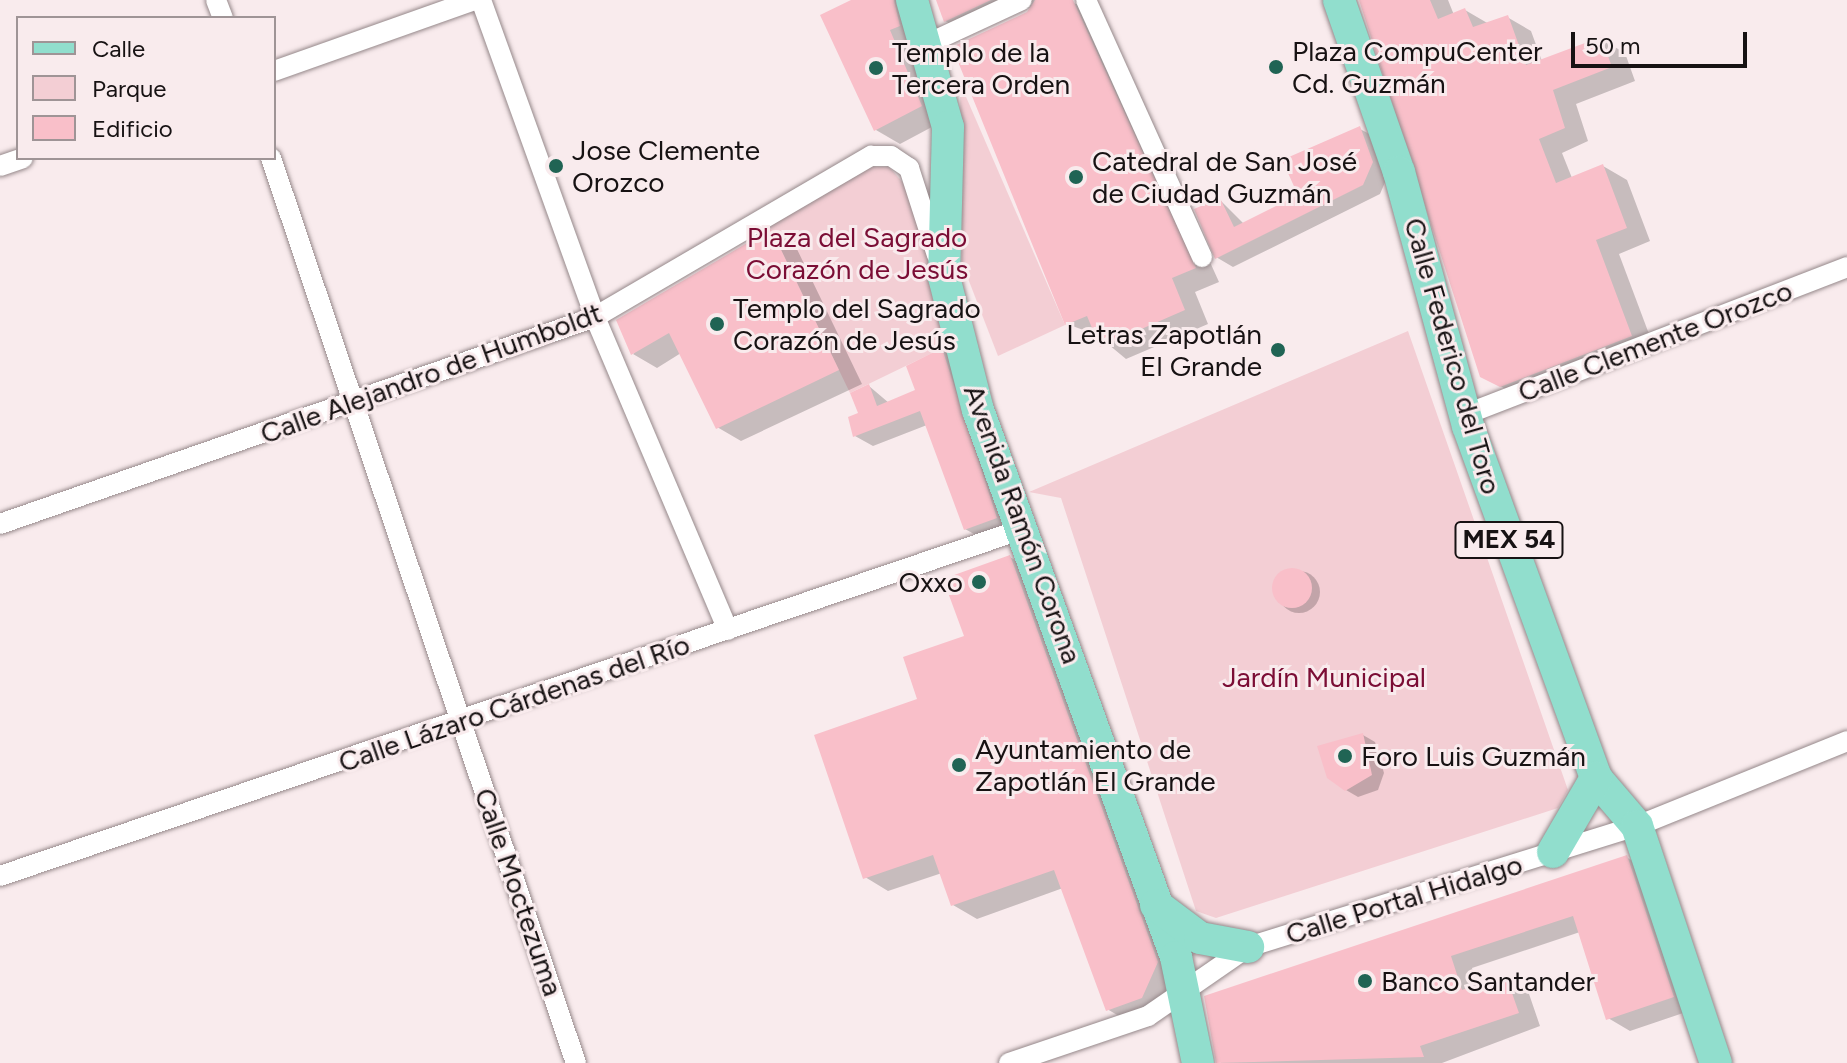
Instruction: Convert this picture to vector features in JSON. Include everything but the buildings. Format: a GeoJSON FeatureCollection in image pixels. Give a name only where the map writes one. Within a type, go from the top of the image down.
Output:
{"type":"FeatureCollection","features":[{"type":"Feature","properties":{"kind":"main road","name":"Avenida Ramón Corona"},"geometry":{"type":"LineString","coordinates":[[912,0],[948,127],[944,277],[978,410],[1026,528],[1176,957],[1179,991],[1198,1063]]}},
{"type":"Feature","properties":{"kind":"main road","name":"Calle Federico del Toro"},"geometry":{"type":"LineString","coordinates":[[1339,0],[1399,172],[1464,415],[1596,778],[1637,826],[1716,1063]]}},
{"type":"Feature","properties":{"kind":"main road"},"geometry":{"type":"LineString","coordinates":[[1553,852],[1596,778]]}},
{"type":"Feature","properties":{"kind":"main road"},"geometry":{"type":"LineString","coordinates":[[1156,905],[1200,938],[1248,947]]}},
{"type":"Feature","properties":{"kind":"street"},"geometry":{"type":"LineString","coordinates":[[276,70],[478,0],[595,317],[728,630]]}},
{"type":"Feature","properties":{"kind":"street"},"geometry":{"type":"LineString","coordinates":[[940,38],[1022,0]]}},
{"type":"Feature","properties":{"kind":"street"},"geometry":{"type":"LineString","coordinates":[[1086,0],[1202,257]]}},
{"type":"Feature","properties":{"kind":"street","name":"Calle Alejandro de Humboldt"},"geometry":{"type":"LineString","coordinates":[[0,524],[595,317],[880,155],[901,160],[915,179],[944,277]]}},
{"type":"Feature","properties":{"kind":"street","name":"Calle Moctezuma"},"geometry":{"type":"LineString","coordinates":[[272,160],[576,1063]]}},
{"type":"Feature","properties":{"kind":"street","name":"Calle Clemente Orozco"},"geometry":{"type":"LineString","coordinates":[[1464,415],[1847,267]]}},
{"type":"Feature","properties":{"kind":"street","name":"Calle Lázaro Cárdenas del Río"},"geometry":{"type":"LineString","coordinates":[[0,876],[1026,528]]}},
{"type":"Feature","properties":{"kind":"street","name":"Calle Portal Hidalgo"},"geometry":{"type":"LineString","coordinates":[[1009,1063],[1148,1016],[1179,991],[1248,947],[1637,826],[1847,741]]}},
{"type":"Feature","properties":{"kind":"green space"},"geometry":{"type":"Polygon","coordinates":[[[960,83],[1065,325],[998,356],[962,263],[960,83]]]}},
{"type":"Feature","properties":{"kind":"green space","name":"Plaza del Sagrado Corazón de Jesús"},"geometry":{"type":"Polygon","coordinates":[[[872,167],[889,167],[906,186],[953,343],[850,393],[769,225],[872,167]]]}},
{"type":"Feature","properties":{"kind":"green space","name":"Jardín Municipal"},"geometry":{"type":"Polygon","coordinates":[[[1408,331],[1568,790],[1558,808],[1216,918],[1196,911],[1061,498],[1029,492],[1408,331]]]}},
{"type":"Feature","properties":{"kind":"place","name":"Plaza CompuCenter Cd. Guzmán"},"geometry":{"type":"Point","coordinates":[1276,67]}},
{"type":"Feature","properties":{"kind":"place","name":"Templo de la Tercera Orden"},"geometry":{"type":"Point","coordinates":[876,68]}},
{"type":"Feature","properties":{"kind":"place","name":"Jose Clemente Orozco"},"geometry":{"type":"Point","coordinates":[556,166]}},
{"type":"Feature","properties":{"kind":"place","name":"Catedral de San José de Ciudad Guzmán"},"geometry":{"type":"Point","coordinates":[1076,177]}},
{"type":"Feature","properties":{"kind":"place","name":"Templo del Sagrado Corazón de Jesús"},"geometry":{"type":"Point","coordinates":[717,324]}},
{"type":"Feature","properties":{"kind":"place","name":"Letras Zapotlán El Grande"},"geometry":{"type":"Point","coordinates":[1278,350]}},
{"type":"Feature","properties":{"kind":"place","name":"Oxxo"},"geometry":{"type":"Point","coordinates":[979,582]}},
{"type":"Feature","properties":{"kind":"place","name":"Foro Luis Guzmán"},"geometry":{"type":"Point","coordinates":[1345,756]}},
{"type":"Feature","properties":{"kind":"place","name":"Ayuntamiento de Zapotlán El Grande"},"geometry":{"type":"Point","coordinates":[959,765]}},
{"type":"Feature","properties":{"kind":"place","name":"Banco Santander"},"geometry":{"type":"Point","coordinates":[1365,981]}}]}
